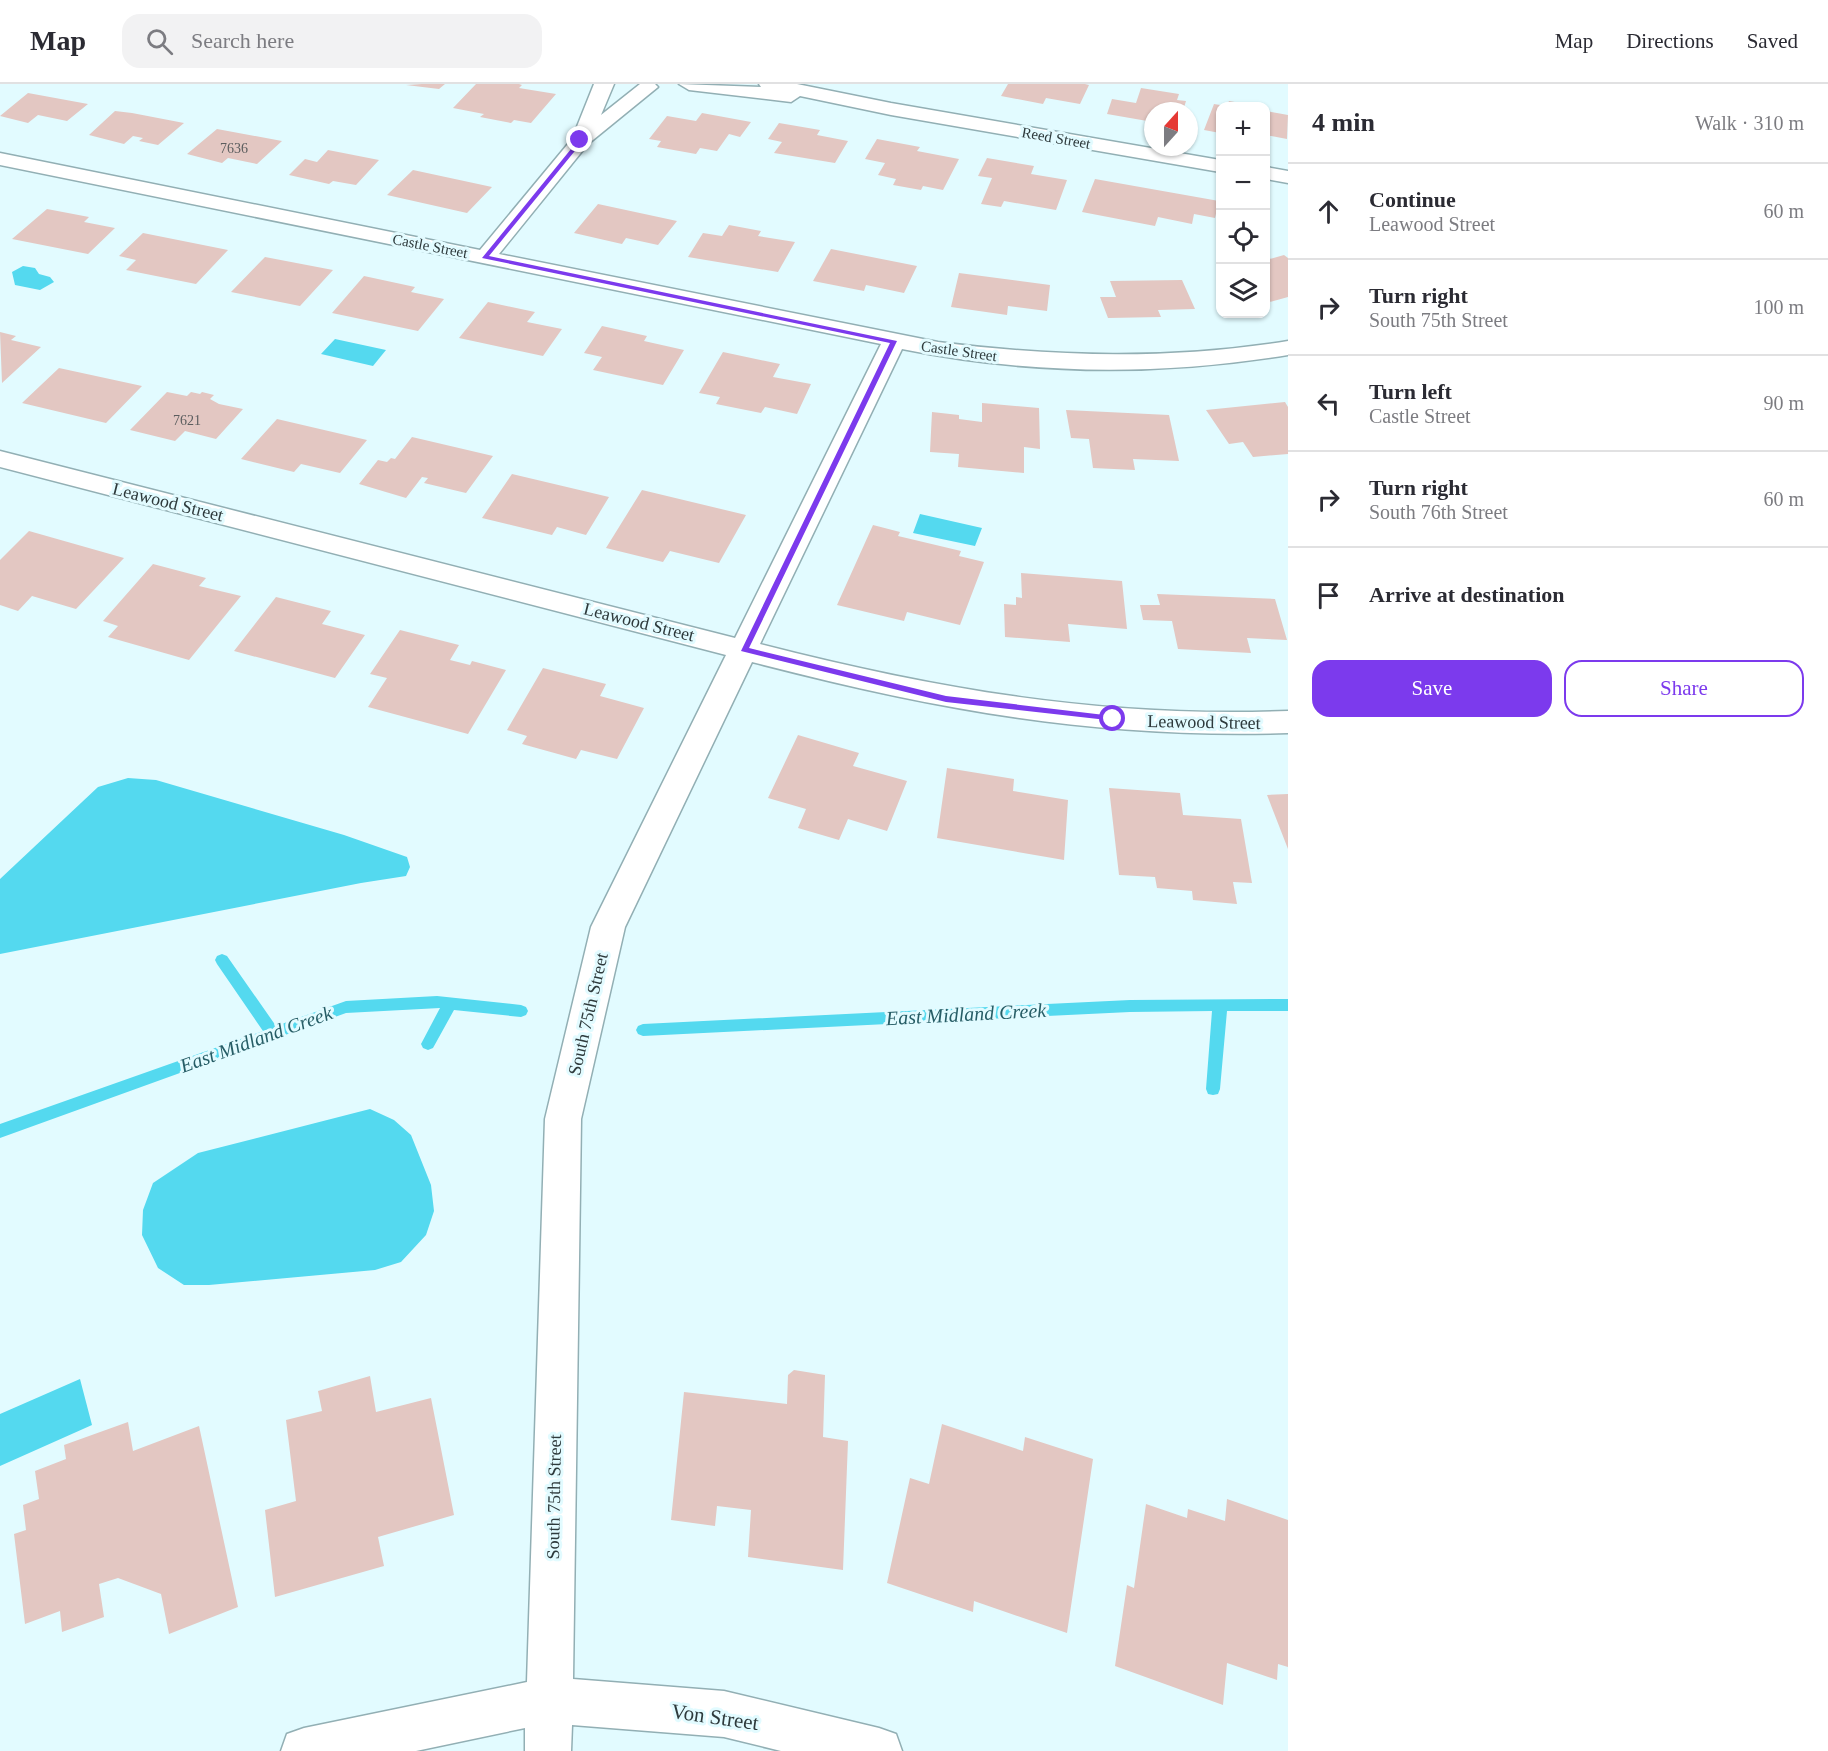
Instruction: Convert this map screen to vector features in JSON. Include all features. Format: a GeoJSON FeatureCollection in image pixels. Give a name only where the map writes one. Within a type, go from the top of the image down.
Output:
{"type":"FeatureCollection","features":[{"type":"Feature","properties":{"kind":"street"},"geometry":{"type":"LineString","coordinates":[[485,257],[580,140],[604,84]]}},
{"type":"Feature","properties":{"kind":"street"},"geometry":{"type":"LineString","coordinates":[[619,84],[657,86]]}},
{"type":"Feature","properties":{"kind":"street","name":"Reed Street"},"geometry":{"type":"LineString","coordinates":[[689,84],[891,109]]}},
{"type":"Feature","properties":{"kind":"street","name":"Reed Street"},"geometry":{"type":"LineString","coordinates":[[769,84],[891,109],[1216,165]]}},
{"type":"Feature","properties":{"kind":"street"},"geometry":{"type":"LineString","coordinates":[[580,140],[657,86]]}},
{"type":"Feature","properties":{"kind":"street","name":"Castle Street"},"geometry":{"type":"LineString","coordinates":[[0,159],[894,341],[1011,359],[1096,363],[1216,359],[1288,348]]}},
{"type":"Feature","properties":{"kind":"street"},"geometry":{"type":"LineString","coordinates":[[1270,174],[1288,177]]}},
{"type":"Feature","properties":{"kind":"street","name":"South 75th Street"},"geometry":{"type":"LineString","coordinates":[[548,1751],[563,1119],[608,927],[894,341]]}},
{"type":"Feature","properties":{"kind":"street","name":"Leawood Street"},"geometry":{"type":"LineString","coordinates":[[0,459],[946,699],[1020,710],[1184,723],[1288,722]]}},
{"type":"Feature","properties":{"kind":"street","name":"Von Street"},"geometry":{"type":"LineString","coordinates":[[304,1751],[549,1700],[724,1714],[879,1751]]}},
{"type":"Feature","properties":{"kind":"water"},"geometry":{"type":"Polygon","coordinates":[[[23,266],[35,268],[39,274],[50,277],[54,282],[40,290],[15,285],[12,272],[23,266]]]}},
{"type":"Feature","properties":{"kind":"water"},"geometry":{"type":"Polygon","coordinates":[[[335,339],[386,350],[373,366],[321,354],[335,339]]]}},
{"type":"Feature","properties":{"kind":"water"},"geometry":{"type":"Polygon","coordinates":[[[920,514],[982,528],[975,546],[913,533],[920,514]]]}},
{"type":"Feature","properties":{"kind":"water"},"geometry":{"type":"Polygon","coordinates":[[[128,778],[156,780],[344,835],[407,857],[410,867],[406,876],[0,954],[0,879],[98,787],[128,778]]]}},
{"type":"Feature","properties":{"kind":"water"},"geometry":{"type":"Polygon","coordinates":[[[370,1109],[394,1120],[411,1135],[431,1185],[434,1211],[426,1235],[401,1262],[375,1270],[209,1285],[184,1285],[158,1268],[142,1235],[143,1210],[153,1183],[198,1153],[370,1109]]]}},
{"type":"Feature","properties":{"kind":"water"},"geometry":{"type":"Polygon","coordinates":[[[80,1379],[92,1425],[0,1466],[0,1414],[80,1379]]]}},
{"type":"Feature","properties":{"kind":"building"},"geometry":{"type":"Polygon","coordinates":[[[445,84],[439,89],[406,85],[445,84]]]}},
{"type":"Feature","properties":{"kind":"building"},"geometry":{"type":"Polygon","coordinates":[[[476,84],[519,84],[522,85],[519,88],[556,94],[531,123],[514,120],[511,123],[480,117],[484,114],[453,108],[476,84]]]}},
{"type":"Feature","properties":{"kind":"building"},"geometry":{"type":"Polygon","coordinates":[[[1008,84],[1089,85],[1080,104],[1046,98],[1043,104],[1001,96],[1008,84]]]}},
{"type":"Feature","properties":{"kind":"building"},"geometry":{"type":"Polygon","coordinates":[[[1141,88],[1179,94],[1177,100],[1186,101],[1144,102],[1144,120],[1107,114],[1112,99],[1136,103],[1141,88]]]}},
{"type":"Feature","properties":{"kind":"building"},"geometry":{"type":"Polygon","coordinates":[[[28,93],[88,104],[67,121],[38,115],[28,123],[0,116],[28,93]]]}},
{"type":"Feature","properties":{"kind":"building"},"geometry":{"type":"Polygon","coordinates":[[[1214,104],[1216,104],[1216,132],[1204,130],[1214,104]]]}},
{"type":"Feature","properties":{"kind":"building"},"geometry":{"type":"Polygon","coordinates":[[[115,111],[184,123],[158,145],[139,141],[143,138],[133,136],[124,144],[89,135],[115,111]]]}},
{"type":"Feature","properties":{"kind":"building"},"geometry":{"type":"Polygon","coordinates":[[[1270,112],[1288,115],[1287,139],[1270,136],[1270,112]]]}},
{"type":"Feature","properties":{"kind":"building"},"geometry":{"type":"Polygon","coordinates":[[[702,113],[751,122],[740,137],[729,134],[717,151],[700,148],[696,154],[657,147],[661,141],[649,139],[667,116],[696,121],[702,113]]]}},
{"type":"Feature","properties":{"kind":"building"},"geometry":{"type":"Polygon","coordinates":[[[779,123],[820,130],[817,135],[848,141],[835,163],[774,153],[782,142],[768,139],[779,123]]]}},
{"type":"Feature","properties":{"kind":"building"},"geometry":{"type":"Polygon","coordinates":[[[217,129],[282,141],[257,164],[228,158],[222,163],[187,154],[217,129]]]}},
{"type":"Feature","properties":{"kind":"building"},"geometry":{"type":"Polygon","coordinates":[[[877,139],[920,147],[917,151],[959,159],[943,190],[923,186],[921,190],[893,185],[896,179],[878,175],[885,163],[865,159],[877,139]]]}},
{"type":"Feature","properties":{"kind":"building"},"geometry":{"type":"Polygon","coordinates":[[[328,150],[379,160],[356,185],[333,181],[329,184],[289,175],[305,159],[317,162],[328,150]]]}},
{"type":"Feature","properties":{"kind":"building"},"geometry":{"type":"Polygon","coordinates":[[[987,158],[1034,166],[1031,174],[1067,180],[1056,210],[1004,201],[1001,207],[981,204],[992,178],[978,176],[987,158]]]}},
{"type":"Feature","properties":{"kind":"building"},"geometry":{"type":"Polygon","coordinates":[[[413,170],[492,187],[467,213],[387,195],[413,170]]]}},
{"type":"Feature","properties":{"kind":"building"},"geometry":{"type":"Polygon","coordinates":[[[1095,179],[1216,200],[1215,218],[1194,214],[1192,224],[1158,217],[1155,226],[1082,212],[1095,179]]]}},
{"type":"Feature","properties":{"kind":"building"},"geometry":{"type":"Polygon","coordinates":[[[598,204],[677,221],[658,245],[626,238],[622,244],[574,233],[598,204]]]}},
{"type":"Feature","properties":{"kind":"building"},"geometry":{"type":"Polygon","coordinates":[[[47,209],[89,217],[84,222],[115,228],[88,254],[12,239],[47,209]]]}},
{"type":"Feature","properties":{"kind":"building"},"geometry":{"type":"Polygon","coordinates":[[[729,225],[761,231],[758,236],[795,242],[778,272],[688,257],[703,233],[722,236],[729,225]]]}},
{"type":"Feature","properties":{"kind":"building"},"geometry":{"type":"Polygon","coordinates":[[[143,233],[228,250],[196,284],[126,270],[136,260],[119,256],[143,233]]]}},
{"type":"Feature","properties":{"kind":"building"},"geometry":{"type":"Polygon","coordinates":[[[831,249],[917,266],[904,293],[866,285],[864,291],[813,281],[831,249]]]}},
{"type":"Feature","properties":{"kind":"building"},"geometry":{"type":"Polygon","coordinates":[[[1284,255],[1288,258],[1288,297],[1270,302],[1270,264],[1270,259],[1284,255]]]}},
{"type":"Feature","properties":{"kind":"building"},"geometry":{"type":"Polygon","coordinates":[[[265,257],[333,270],[300,306],[231,292],[265,257]]]}},
{"type":"Feature","properties":{"kind":"building"},"geometry":{"type":"Polygon","coordinates":[[[959,273],[1050,285],[1047,311],[1008,306],[1007,315],[951,307],[959,273]]]}},
{"type":"Feature","properties":{"kind":"building"},"geometry":{"type":"Polygon","coordinates":[[[364,276],[415,287],[411,292],[444,299],[418,331],[332,313],[364,276]]]}},
{"type":"Feature","properties":{"kind":"building"},"geometry":{"type":"Polygon","coordinates":[[[1182,280],[1195,309],[1158,310],[1161,317],[1108,318],[1100,297],[1116,297],[1110,281],[1182,280]]]}},
{"type":"Feature","properties":{"kind":"building"},"geometry":{"type":"Polygon","coordinates":[[[488,302],[535,312],[527,322],[562,329],[543,356],[459,338],[488,302]]]}},
{"type":"Feature","properties":{"kind":"building"},"geometry":{"type":"Polygon","coordinates":[[[602,326],[647,336],[644,341],[684,350],[663,385],[593,370],[602,357],[584,353],[602,326]]]}},
{"type":"Feature","properties":{"kind":"building"},"geometry":{"type":"Polygon","coordinates":[[[0,332],[16,336],[11,340],[41,347],[2,383],[0,332]]]}},
{"type":"Feature","properties":{"kind":"building"},"geometry":{"type":"Polygon","coordinates":[[[723,352],[780,364],[773,377],[811,384],[797,414],[765,407],[761,413],[716,404],[720,397],[699,393],[723,352]]]}},
{"type":"Feature","properties":{"kind":"building"},"geometry":{"type":"Polygon","coordinates":[[[59,368],[142,386],[106,423],[22,403],[59,368]]]}},
{"type":"Feature","properties":{"kind":"building"},"geometry":{"type":"Polygon","coordinates":[[[167,392],[187,396],[191,392],[200,394],[202,392],[214,395],[210,399],[219,404],[243,409],[216,439],[185,431],[175,441],[130,430],[167,392]]]}},
{"type":"Feature","properties":{"kind":"building"},"geometry":{"type":"Polygon","coordinates":[[[1285,402],[1288,407],[1288,454],[1253,457],[1243,442],[1229,444],[1206,410],[1285,402]]]}},
{"type":"Feature","properties":{"kind":"building"},"geometry":{"type":"Polygon","coordinates":[[[982,403],[1039,408],[1040,449],[1024,447],[1024,473],[958,467],[959,454],[930,452],[932,412],[959,415],[959,419],[982,422],[982,403]]]}},
{"type":"Feature","properties":{"kind":"building"},"geometry":{"type":"Polygon","coordinates":[[[1066,410],[1169,415],[1179,461],[1133,459],[1135,470],[1093,468],[1089,439],[1071,438],[1066,410]]]}},
{"type":"Feature","properties":{"kind":"building"},"geometry":{"type":"Polygon","coordinates":[[[277,419],[367,440],[340,473],[301,464],[294,472],[241,459],[277,419]]]}},
{"type":"Feature","properties":{"kind":"building"},"geometry":{"type":"Polygon","coordinates":[[[412,437],[493,456],[466,493],[424,483],[428,478],[422,477],[406,498],[359,484],[378,460],[387,462],[391,458],[395,459],[412,437]]]}},
{"type":"Feature","properties":{"kind":"building"},"geometry":{"type":"Polygon","coordinates":[[[512,474],[609,497],[586,535],[557,527],[552,535],[482,518],[512,474]]]}},
{"type":"Feature","properties":{"kind":"building"},"geometry":{"type":"Polygon","coordinates":[[[642,490],[746,515],[719,563],[670,551],[663,562],[606,548],[642,490]]]}},
{"type":"Feature","properties":{"kind":"building"},"geometry":{"type":"Polygon","coordinates":[[[873,525],[900,532],[898,536],[961,551],[959,556],[984,562],[960,625],[907,612],[904,621],[837,605],[873,525]]]}},
{"type":"Feature","properties":{"kind":"building"},"geometry":{"type":"Polygon","coordinates":[[[29,531],[124,558],[76,609],[32,596],[18,611],[0,605],[0,560],[29,531]]]}},
{"type":"Feature","properties":{"kind":"building"},"geometry":{"type":"Polygon","coordinates":[[[153,564],[206,578],[199,586],[241,596],[189,660],[108,637],[118,626],[103,621],[153,564]]]}},
{"type":"Feature","properties":{"kind":"building"},"geometry":{"type":"Polygon","coordinates":[[[1021,573],[1122,581],[1127,629],[1068,624],[1070,642],[1005,637],[1004,604],[1016,605],[1016,597],[1022,598],[1021,573]]]}},
{"type":"Feature","properties":{"kind":"building"},"geometry":{"type":"Polygon","coordinates":[[[1157,594],[1275,599],[1287,640],[1247,638],[1251,653],[1178,649],[1172,621],[1143,620],[1140,605],[1160,605],[1157,594]]]}},
{"type":"Feature","properties":{"kind":"building"},"geometry":{"type":"Polygon","coordinates":[[[276,597],[331,611],[322,624],[365,635],[335,678],[234,651],[276,597]]]}},
{"type":"Feature","properties":{"kind":"building"},"geometry":{"type":"Polygon","coordinates":[[[400,630],[459,645],[450,660],[470,665],[472,661],[506,670],[468,734],[368,707],[387,678],[370,674],[400,630]]]}},
{"type":"Feature","properties":{"kind":"building"},"geometry":{"type":"Polygon","coordinates":[[[543,668],[606,684],[600,696],[644,708],[617,759],[581,750],[576,759],[522,744],[527,736],[507,730],[543,668]]]}},
{"type":"Feature","properties":{"kind":"building"},"geometry":{"type":"Polygon","coordinates":[[[798,735],[859,753],[853,766],[907,781],[887,831],[848,819],[839,840],[798,828],[806,809],[768,798],[798,735]]]}},
{"type":"Feature","properties":{"kind":"building"},"geometry":{"type":"Polygon","coordinates":[[[947,768],[1014,779],[1013,791],[1068,800],[1064,860],[937,838],[947,768]]]}},
{"type":"Feature","properties":{"kind":"building"},"geometry":{"type":"Polygon","coordinates":[[[1109,788],[1180,793],[1183,815],[1241,819],[1252,883],[1233,882],[1237,904],[1193,900],[1192,891],[1157,888],[1155,877],[1119,875],[1109,788]]]}},
{"type":"Feature","properties":{"kind":"building"},"geometry":{"type":"Polygon","coordinates":[[[1288,794],[1288,849],[1267,795],[1288,794]]]}},
{"type":"Feature","properties":{"kind":"building"},"geometry":{"type":"Polygon","coordinates":[[[794,1370],[825,1375],[823,1437],[848,1441],[843,1570],[748,1557],[751,1510],[717,1506],[715,1526],[671,1520],[684,1392],[787,1404],[788,1375],[794,1370]]]}},
{"type":"Feature","properties":{"kind":"building"},"geometry":{"type":"Polygon","coordinates":[[[370,1376],[376,1412],[431,1398],[454,1515],[378,1537],[384,1566],[275,1597],[265,1510],[296,1501],[286,1420],[322,1411],[318,1391],[370,1376]]]}},
{"type":"Feature","properties":{"kind":"building"},"geometry":{"type":"Polygon","coordinates":[[[128,1422],[133,1451],[199,1426],[238,1607],[169,1634],[161,1594],[118,1578],[99,1584],[104,1617],[62,1632],[60,1611],[25,1624],[14,1534],[26,1530],[23,1505],[39,1499],[35,1471],[66,1459],[64,1445],[128,1422]]]}},
{"type":"Feature","properties":{"kind":"building"},"geometry":{"type":"Polygon","coordinates":[[[942,1424],[1023,1451],[1025,1437],[1093,1459],[1067,1633],[974,1601],[973,1612],[887,1583],[910,1478],[929,1484],[942,1424]]]}},
{"type":"Feature","properties":{"kind":"building"},"geometry":{"type":"Polygon","coordinates":[[[1227,1499],[1288,1520],[1288,1667],[1278,1664],[1277,1680],[1227,1663],[1223,1705],[1115,1666],[1127,1585],[1134,1588],[1146,1504],[1187,1518],[1188,1509],[1225,1521],[1227,1499]]]}},
{"type":"Feature","properties":{"kind":"waterway"},"geometry":{"type":"LineString","coordinates":[[222,960],[273,1033]]}},
{"type":"Feature","properties":{"kind":"waterway","name":"East Midland Creek"},"geometry":{"type":"LineString","coordinates":[[0,1131],[346,1007],[437,1002],[521,1011]]}},
{"type":"Feature","properties":{"kind":"waterway"},"geometry":{"type":"LineString","coordinates":[[428,1044],[450,1004]]}},
{"type":"Feature","properties":{"kind":"waterway","name":"East Midland Creek"},"geometry":{"type":"LineString","coordinates":[[643,1030],[1130,1006],[1220,1005]]}},
{"type":"Feature","properties":{"kind":"waterway"},"geometry":{"type":"LineString","coordinates":[[1213,1089],[1220,1005]]}},
{"type":"Feature","properties":{"kind":"waterway","name":"East Midland Creek"},"geometry":{"type":"LineString","coordinates":[[1220,1005],[1288,1005]]}},
{"type":"Feature","properties":{"kind":"route"},"geometry":{"type":"LineString","coordinates":[[580,140],[485,257],[894,341],[744,649],[864,681],[946,699],[1020,710],[1113,719]]}}]}
